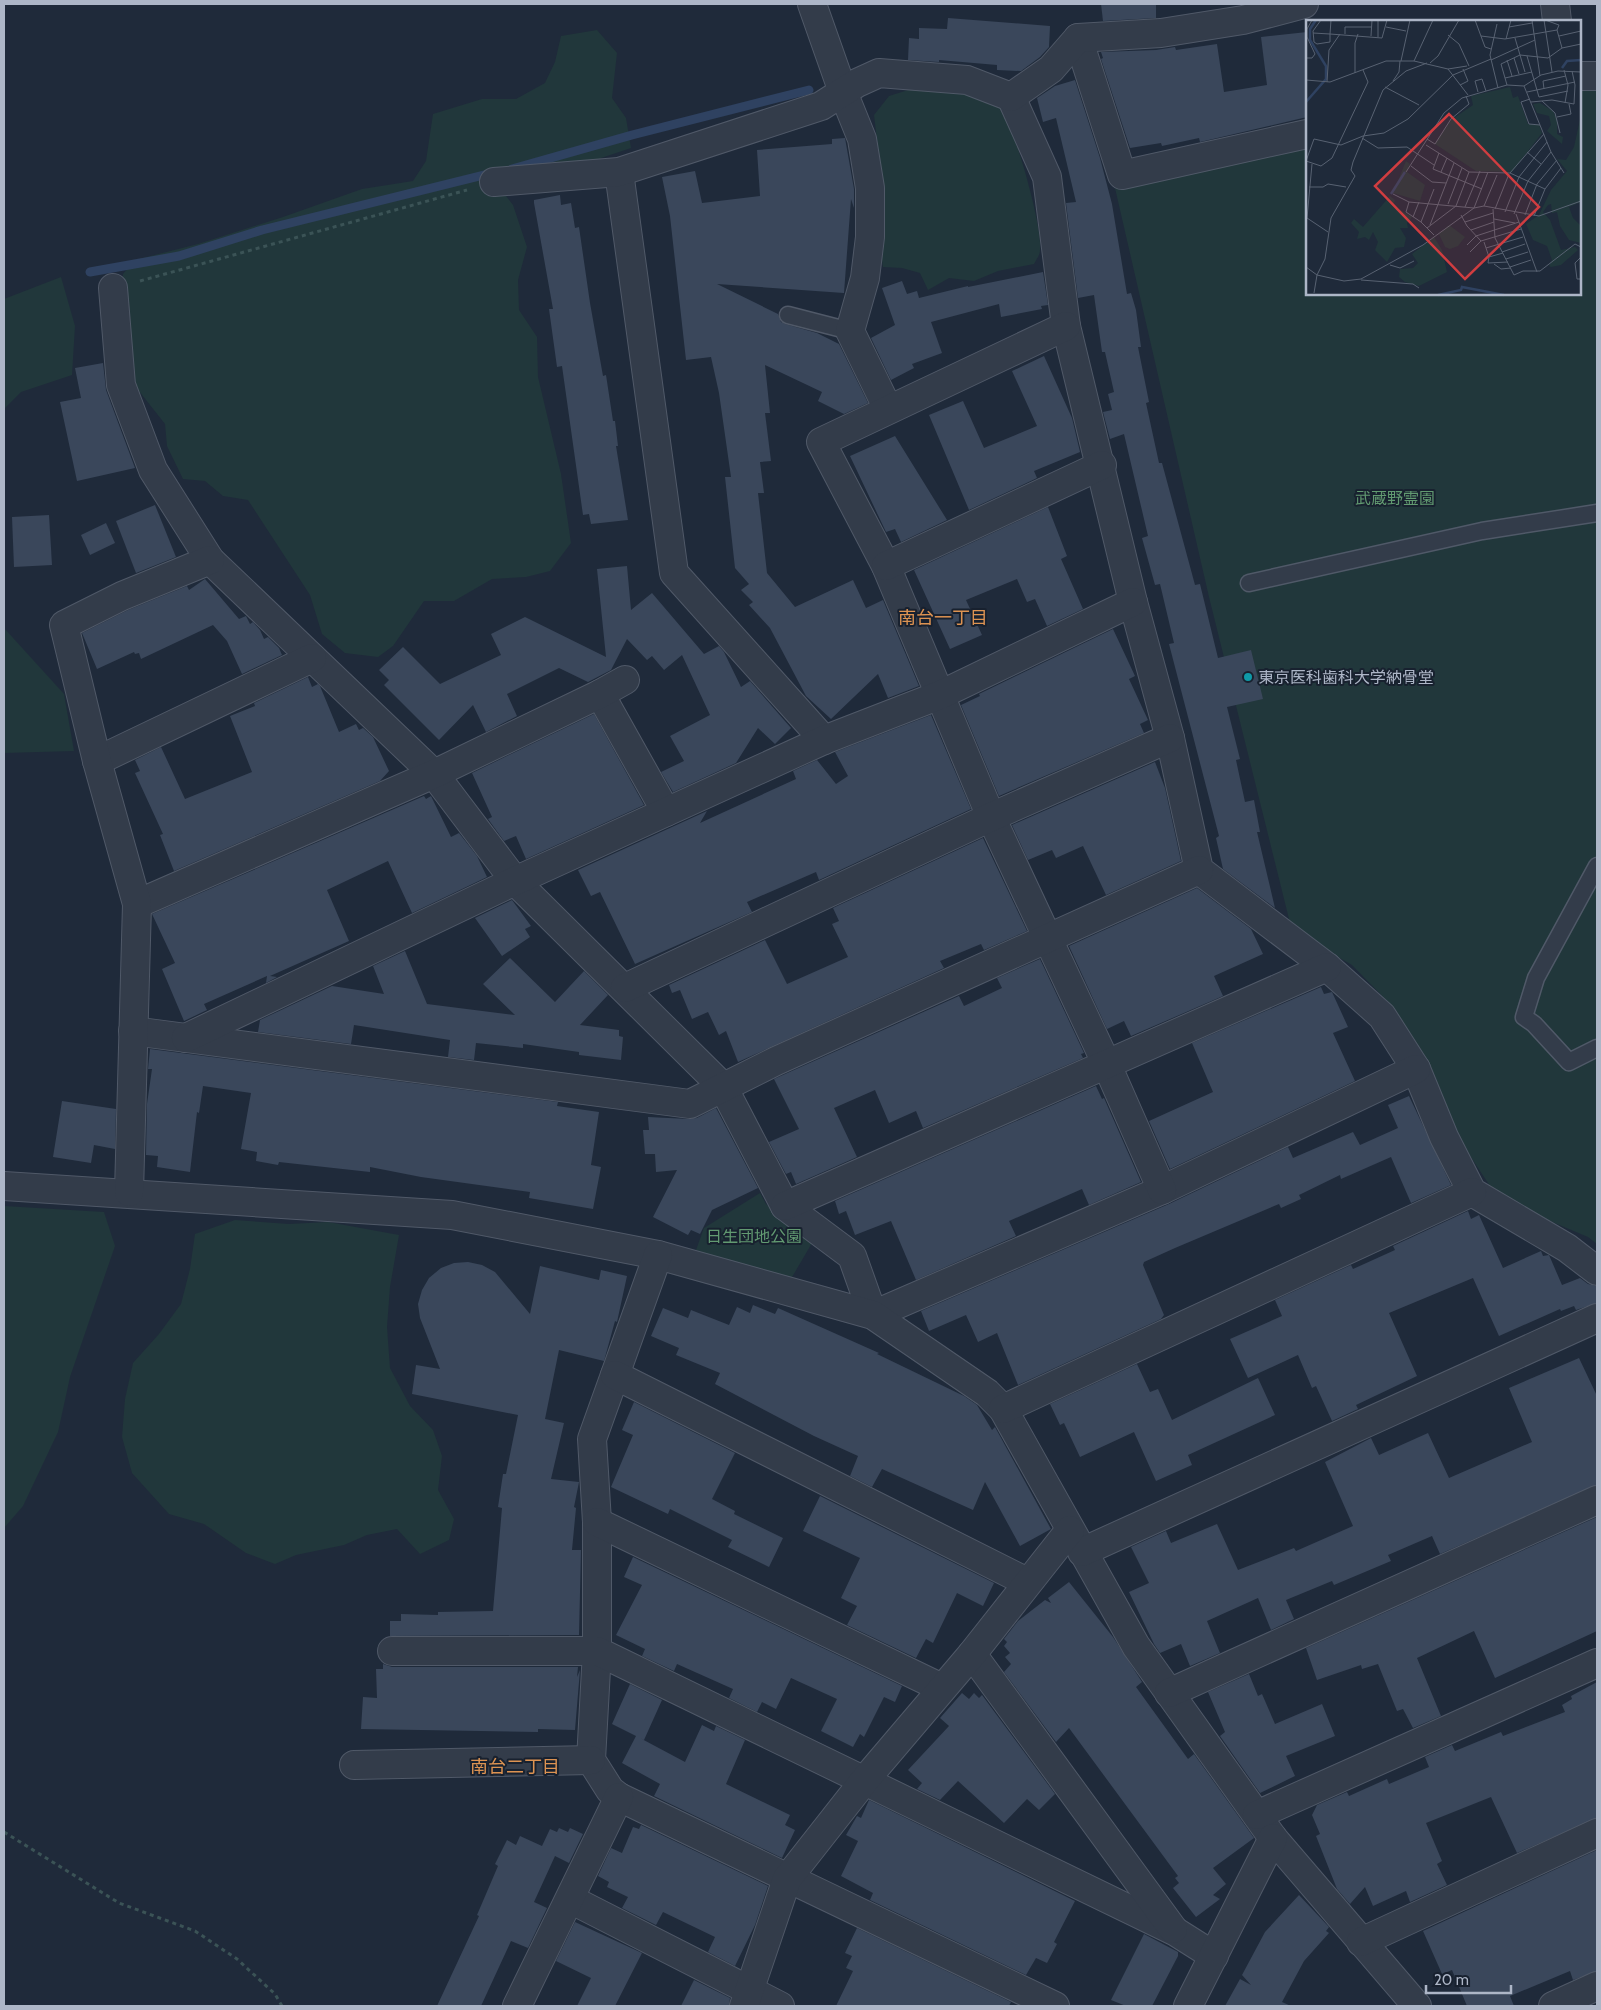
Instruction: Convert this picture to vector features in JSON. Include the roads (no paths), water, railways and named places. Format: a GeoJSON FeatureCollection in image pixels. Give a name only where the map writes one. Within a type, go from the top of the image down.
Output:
{"type":"FeatureCollection","features":[{"type":"Feature","properties":{"kind":"street"},"geometry":{"type":"LineString","coordinates":[[812,4],[862,139],[870,188],[870,237],[865,278],[850,331],[888,409]]}},
{"type":"Feature","properties":{"kind":"street"},"geometry":{"type":"LineString","coordinates":[[1011,97],[1051,69],[1078,38],[1161,34],[1243,20],[1304,4]]}},
{"type":"Feature","properties":{"kind":"street"},"geometry":{"type":"LineString","coordinates":[[1555,4],[1557,20]]}},
{"type":"Feature","properties":{"kind":"street"},"geometry":{"type":"LineString","coordinates":[[1078,38],[1122,175],[1306,134]]}},
{"type":"Feature","properties":{"kind":"street"},"geometry":{"type":"LineString","coordinates":[[494,182],[619,172],[821,106],[879,73],[967,80],[1011,97],[1047,177],[1066,326],[1102,465],[1133,602],[1170,738],[1199,870],[1327,967],[1382,1016],[1416,1069],[1444,1137],[1472,1192],[1567,1248],[1597,1271]]}},
{"type":"Feature","properties":{"kind":"street"},"geometry":{"type":"LineString","coordinates":[[1581,76],[1597,76]]}},
{"type":"Feature","properties":{"kind":"street"},"geometry":{"type":"LineString","coordinates":[[619,172],[674,573],[824,740]]}},
{"type":"Feature","properties":{"kind":"street"},"geometry":{"type":"LineString","coordinates":[[113,288],[122,385],[153,470],[210,560],[434,774],[516,881],[723,1087],[785,1206],[852,1256],[873,1315]]}},
{"type":"Feature","properties":{"kind":"street"},"geometry":{"type":"LineString","coordinates":[[1066,326],[821,442],[886,566],[991,817],[1107,1065],[1162,1190]]}},
{"type":"Feature","properties":{"kind":"street"},"geometry":{"type":"LineString","coordinates":[[886,566],[1102,465]]}},
{"type":"Feature","properties":{"kind":"street"},"geometry":{"type":"LineString","coordinates":[[129,1192],[137,904],[98,761],[64,625],[122,596],[210,560]]}},
{"type":"Feature","properties":{"kind":"street"},"geometry":{"type":"LineString","coordinates":[[186,1038],[516,881],[824,740],[940,695],[1133,602]]}},
{"type":"Feature","properties":{"kind":"street"},"geometry":{"type":"LineString","coordinates":[[98,761],[312,658]]}},
{"type":"Feature","properties":{"kind":"street"},"geometry":{"type":"LineString","coordinates":[[137,904],[434,774],[600,694],[625,680]]}},
{"type":"Feature","properties":{"kind":"street"},"geometry":{"type":"LineString","coordinates":[[600,694],[666,812]]}},
{"type":"Feature","properties":{"kind":"street"},"geometry":{"type":"LineString","coordinates":[[625,988],[991,817],[1170,738]]}},
{"type":"Feature","properties":{"kind":"street"},"geometry":{"type":"LineString","coordinates":[[133,1031],[690,1104],[723,1087],[1199,870]]}},
{"type":"Feature","properties":{"kind":"street"},"geometry":{"type":"LineString","coordinates":[[785,1206],[1327,967]]}},
{"type":"Feature","properties":{"kind":"street"},"geometry":{"type":"LineString","coordinates":[[873,1315],[1162,1190],[1416,1069]]}},
{"type":"Feature","properties":{"kind":"street"},"geometry":{"type":"LineString","coordinates":[[4,1186],[129,1192],[452,1215],[658,1255],[873,1315],[987,1393],[1003,1409],[1136,1646],[1274,1838],[1417,2006]]}},
{"type":"Feature","properties":{"kind":"street"},"geometry":{"type":"LineString","coordinates":[[1003,1409],[1472,1192]]}},
{"type":"Feature","properties":{"kind":"street"},"geometry":{"type":"LineString","coordinates":[[658,1255],[592,1439],[597,1522],[597,1651],[591,1760],[610,1790],[619,1797],[1056,2006]]}},
{"type":"Feature","properties":{"kind":"street"},"geometry":{"type":"LineString","coordinates":[[747,1999],[787,1879],[864,1781],[972,1654],[1027,1582],[1076,1541],[1597,1318]]}},
{"type":"Feature","properties":{"kind":"street"},"geometry":{"type":"LineString","coordinates":[[615,1375],[1027,1582]]}},
{"type":"Feature","properties":{"kind":"street"},"geometry":{"type":"LineString","coordinates":[[1169,1692],[1597,1500]]}},
{"type":"Feature","properties":{"kind":"street"},"geometry":{"type":"LineString","coordinates":[[597,1522],[942,1688]]}},
{"type":"Feature","properties":{"kind":"street"},"geometry":{"type":"LineString","coordinates":[[392,1651],[597,1651],[1176,1932],[1214,1956]]}},
{"type":"Feature","properties":{"kind":"street"},"geometry":{"type":"LineString","coordinates":[[972,1654],[1176,1932]]}},
{"type":"Feature","properties":{"kind":"street"},"geometry":{"type":"LineString","coordinates":[[1257,1815],[1597,1663]]}},
{"type":"Feature","properties":{"kind":"street"},"geometry":{"type":"LineString","coordinates":[[354,1765],[591,1760]]}},
{"type":"Feature","properties":{"kind":"street"},"geometry":{"type":"LineString","coordinates":[[517,2006],[619,1797]]}},
{"type":"Feature","properties":{"kind":"street"},"geometry":{"type":"LineString","coordinates":[[1361,1942],[1597,1833]]}},
{"type":"Feature","properties":{"kind":"street"},"geometry":{"type":"LineString","coordinates":[[1188,2006],[1274,1838]]}},
{"type":"Feature","properties":{"kind":"street"},"geometry":{"type":"LineString","coordinates":[[570,1899],[747,1999],[780,2006]]}},
{"type":"Feature","properties":{"kind":"street"},"geometry":{"type":"LineString","coordinates":[[1553,2006],[1597,1986]]}},
{"type":"Feature","properties":{"kind":"lane"},"geometry":{"type":"LineString","coordinates":[[788,315],[850,331]]}},
{"type":"Feature","properties":{"kind":"lane"},"geometry":{"type":"LineString","coordinates":[[1248,583],[1482,531],[1597,513]]}},
{"type":"Feature","properties":{"kind":"lane"},"geometry":{"type":"LineString","coordinates":[[1597,866],[1536,978],[1524,1017],[1534,1024],[1569,1062],[1597,1048]]}},
{"type":"Feature","properties":{"kind":"waterway"},"geometry":{"type":"LineString","coordinates":[[512,169],[632,135],[809,90]]}},
{"type":"Feature","properties":{"kind":"waterway"},"geometry":{"type":"LineString","coordinates":[[90,272],[179,256],[262,230],[492,173]]}},
{"type":"Feature","properties":{"kind":"place","name":"東京医科歯科大学納骨堂"},"geometry":{"type":"Point","coordinates":[1248,677]}},
{"type":"Feature","properties":{"kind":"district","name":"南台一丁目"},"geometry":{"type":"Point","coordinates":[943,618]}},
{"type":"Feature","properties":{"kind":"district","name":"南台二丁目"},"geometry":{"type":"Point","coordinates":[515,1767]}},
{"type":"Feature","properties":{"kind":"park label","name":"武蔵野霊園"},"geometry":{"type":"Point","coordinates":[1395,498]}},
{"type":"Feature","properties":{"kind":"park label","name":"日生団地公園"},"geometry":{"type":"Point","coordinates":[754,1236]}}]}
